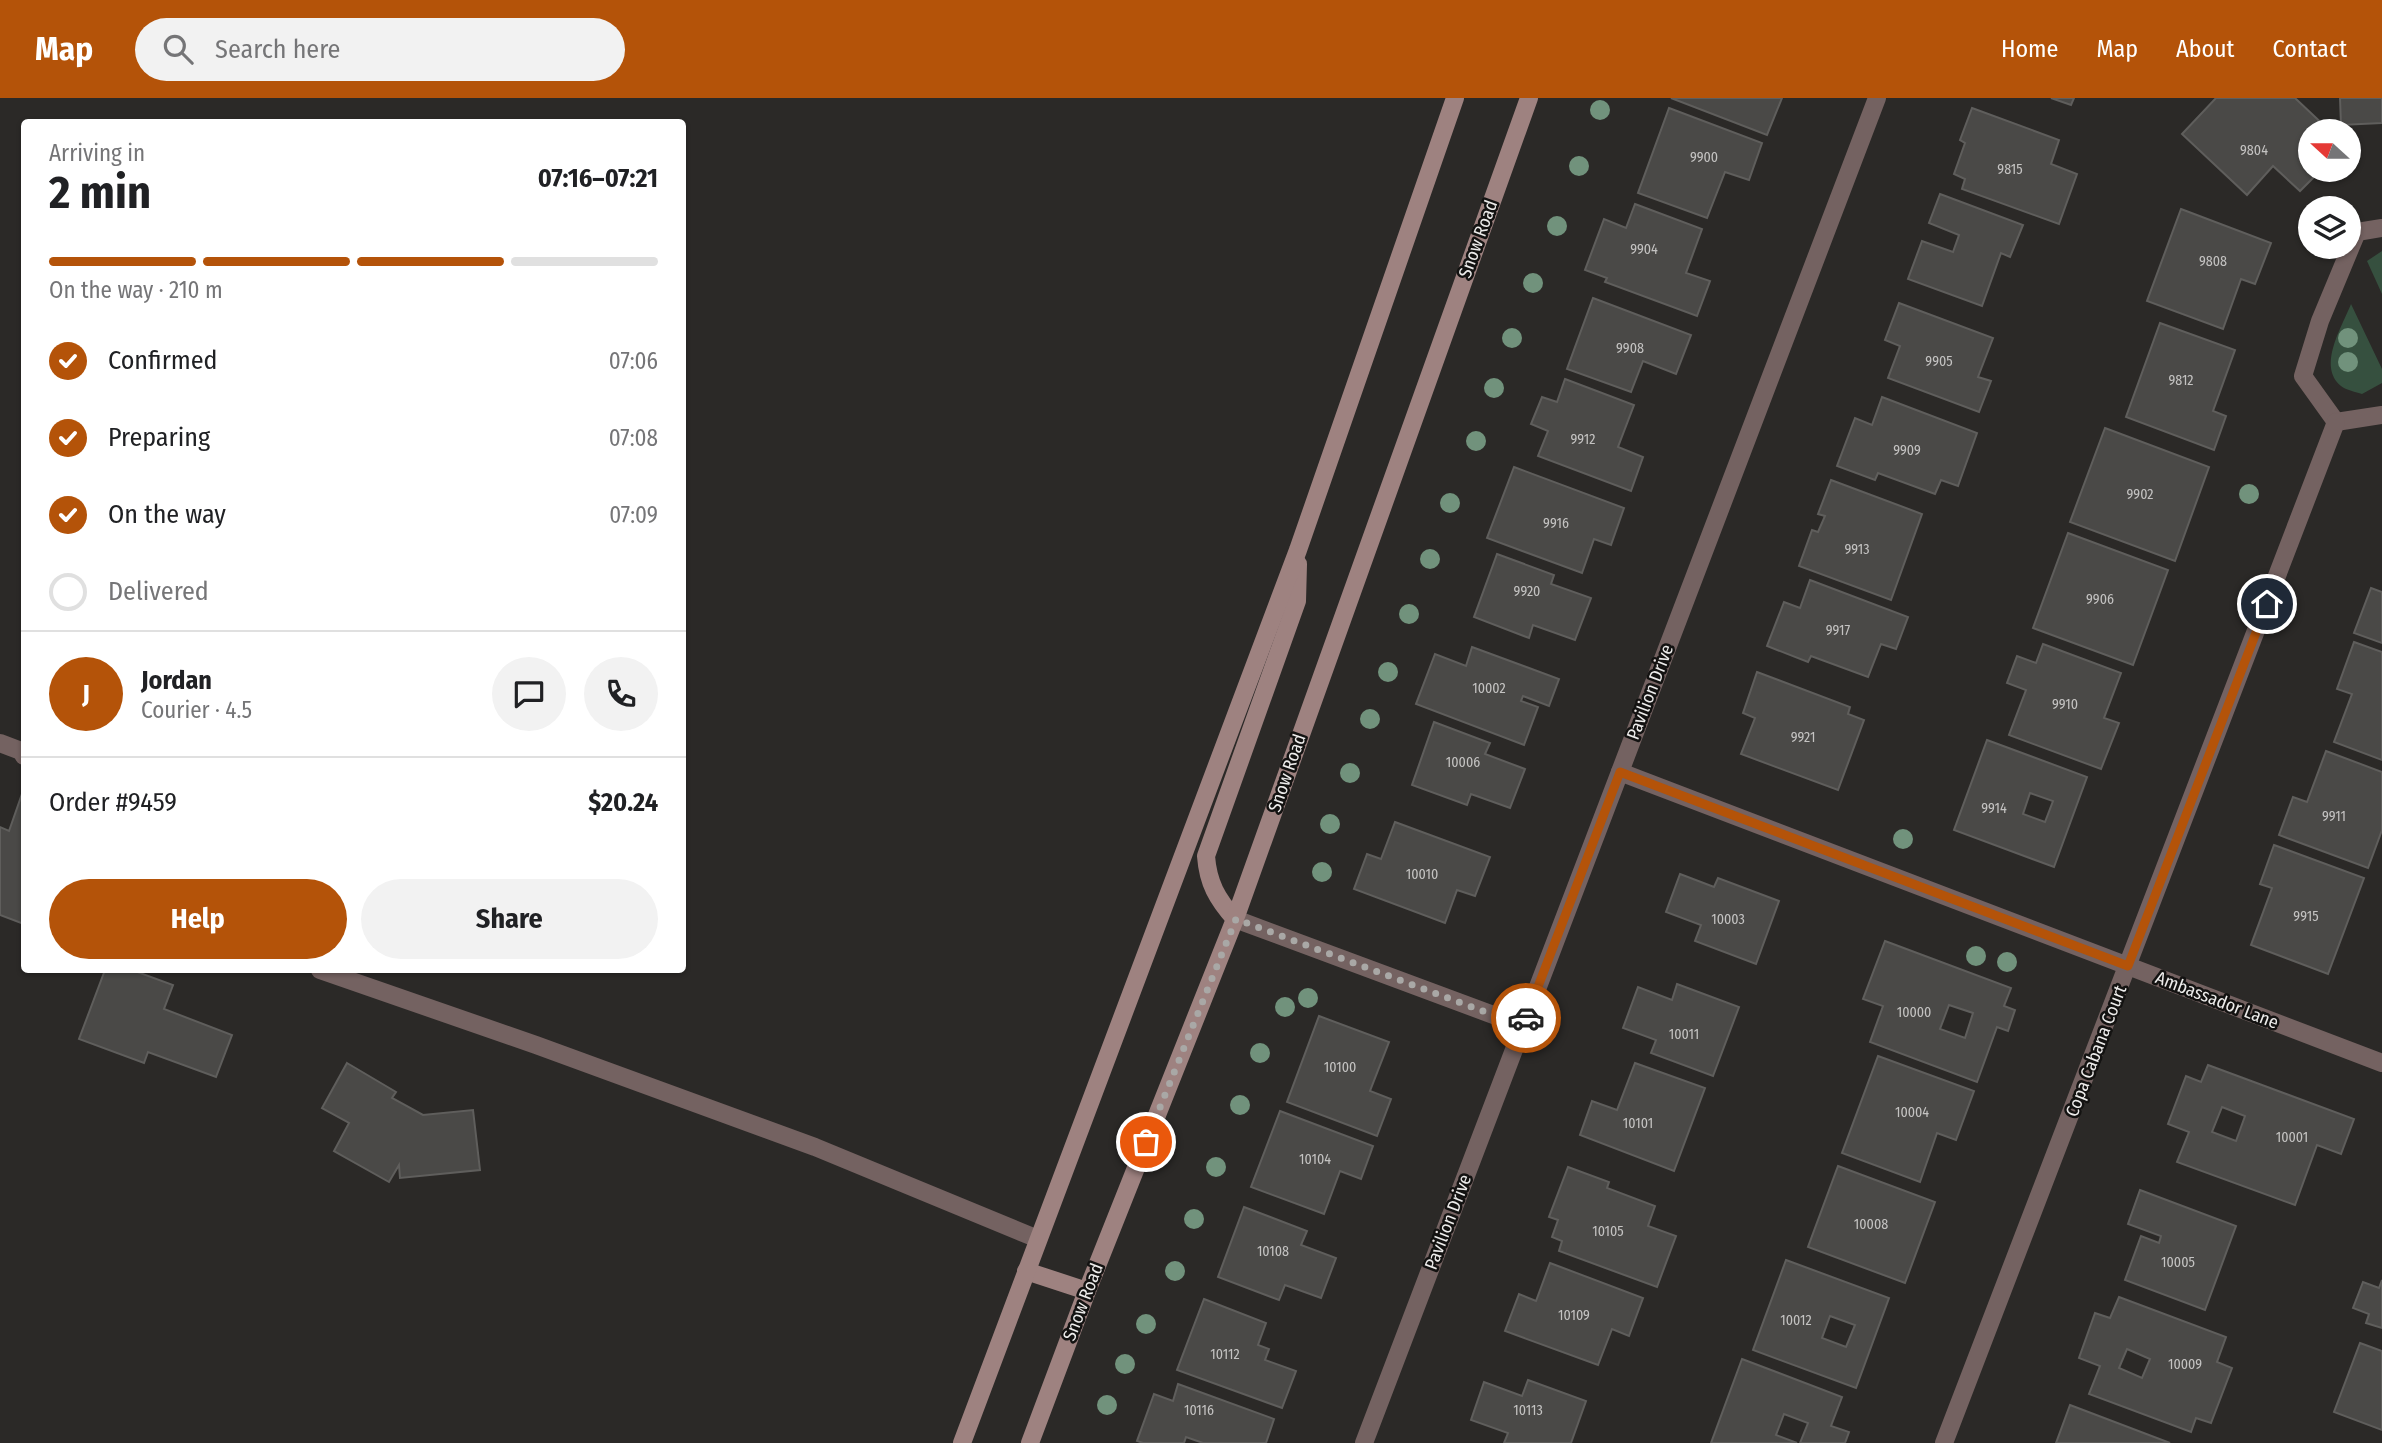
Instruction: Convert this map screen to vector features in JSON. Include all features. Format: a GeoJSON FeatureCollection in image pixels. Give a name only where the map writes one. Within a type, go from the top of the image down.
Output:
{"type":"FeatureCollection","features":[{"type":"Feature","properties":{"kind":"main road"},"geometry":{"type":"LineString","coordinates":[[962,1443],[1298,550],[1454,98]]}},
{"type":"Feature","properties":{"kind":"main road","name":"Snow Road"},"geometry":{"type":"LineString","coordinates":[[1030,1443],[1087,1292],[1236,919],[1529,98]]}},
{"type":"Feature","properties":{"kind":"main road"},"geometry":{"type":"LineString","coordinates":[[1236,919],[1212,888],[1206,856],[1297,601],[1298,550]]}},
{"type":"Feature","properties":{"kind":"main road"},"geometry":{"type":"LineString","coordinates":[[1026,1271],[1087,1292]]}},
{"type":"Feature","properties":{"kind":"street","name":"Pavilion Drive"},"geometry":{"type":"LineString","coordinates":[[1364,1443],[1877,98]]}},
{"type":"Feature","properties":{"kind":"street"},"geometry":{"type":"LineString","coordinates":[[2382,228],[2357,233],[2320,321],[2303,376],[2336,422],[2382,415]]}},
{"type":"Feature","properties":{"kind":"street","name":"Copa Cabana Court"},"geometry":{"type":"LineString","coordinates":[[1944,1443],[2336,422]]}},
{"type":"Feature","properties":{"kind":"street"},"geometry":{"type":"LineString","coordinates":[[0,743],[21,751]]}},
{"type":"Feature","properties":{"kind":"street","name":"Ambassador Lane"},"geometry":{"type":"LineString","coordinates":[[1620,772],[2382,1063]]}},
{"type":"Feature","properties":{"kind":"street"},"geometry":{"type":"LineString","coordinates":[[1236,919],[1523,1026]]}},
{"type":"Feature","properties":{"kind":"street"},"geometry":{"type":"LineString","coordinates":[[328,973],[802,1143],[1038,1238]]}},
{"type":"Feature","properties":{"kind":"green space"},"geometry":{"type":"Polygon","coordinates":[[[2382,251],[2382,294],[2367,261],[2382,251]]]}},
{"type":"Feature","properties":{"kind":"green space"},"geometry":{"type":"Polygon","coordinates":[[[2351,304],[2382,369],[2382,383],[2362,394],[2341,386],[2334,378],[2331,368],[2334,346],[2351,304]]]}},
{"type":"Feature","properties":{"kind":"building"},"geometry":{"type":"Polygon","coordinates":[[[1671,98],[1782,98],[1767,135],[1671,98]]]}},
{"type":"Feature","properties":{"kind":"building"},"geometry":{"type":"Polygon","coordinates":[[[2051,98],[2074,98],[2071,105],[2051,98]]]}},
{"type":"Feature","properties":{"kind":"building"},"geometry":{"type":"Polygon","coordinates":[[[2216,98],[2295,98],[2317,119],[2298,119],[2298,182],[2309,182],[2300,191],[2273,166],[2247,195],[2182,134],[2216,98]]]}},
{"type":"Feature","properties":{"kind":"building"},"geometry":{"type":"Polygon","coordinates":[[[2340,98],[2382,98],[2382,123],[2361,124],[2361,119],[2341,119],[2340,98]]]}},
{"type":"Feature","properties":{"kind":"building"},"geometry":{"type":"Polygon","coordinates":[[[1669,108],[1762,143],[1749,180],[1725,172],[1707,218],[1638,193],[1669,108]]]}},
{"type":"Feature","properties":{"kind":"building"},"geometry":{"type":"Polygon","coordinates":[[[1972,108],[2059,140],[2051,164],[2077,174],[2059,224],[1962,189],[1965,179],[1954,174],[1965,143],[1960,140],[1972,108]]]}},
{"type":"Feature","properties":{"kind":"building"},"geometry":{"type":"Polygon","coordinates":[[[1940,194],[2023,225],[2010,257],[2001,253],[1982,306],[1908,279],[1922,241],[1953,252],[1959,235],[1929,223],[1940,194]]]}},
{"type":"Feature","properties":{"kind":"building"},"geometry":{"type":"Polygon","coordinates":[[[1635,204],[1702,229],[1686,273],[1710,281],[1697,316],[1605,282],[1607,278],[1585,270],[1604,219],[1626,228],[1635,204]]]}},
{"type":"Feature","properties":{"kind":"building"},"geometry":{"type":"Polygon","coordinates":[[[2181,209],[2271,243],[2255,284],[2241,279],[2223,329],[2147,301],[2181,209]]]}},
{"type":"Feature","properties":{"kind":"building"},"geometry":{"type":"Polygon","coordinates":[[[1593,298],[1691,335],[1676,374],[1643,361],[1631,392],[1567,369],[1593,298]]]}},
{"type":"Feature","properties":{"kind":"building"},"geometry":{"type":"Polygon","coordinates":[[[1899,303],[1993,338],[1978,377],[1991,381],[1979,412],[1888,378],[1900,346],[1885,340],[1899,303]]]}},
{"type":"Feature","properties":{"kind":"building"},"geometry":{"type":"Polygon","coordinates":[[[2160,323],[2235,350],[2213,411],[2226,416],[2214,450],[2126,417],[2160,323]]]}},
{"type":"Feature","properties":{"kind":"building"},"geometry":{"type":"Polygon","coordinates":[[[1565,379],[1634,405],[1618,447],[1643,457],[1631,491],[1538,456],[1548,431],[1531,424],[1542,397],[1557,402],[1565,379]]]}},
{"type":"Feature","properties":{"kind":"building"},"geometry":{"type":"Polygon","coordinates":[[[1882,397],[1977,433],[1958,486],[1941,480],[1935,494],[1878,473],[1875,480],[1837,466],[1855,418],[1872,425],[1882,397]]]}},
{"type":"Feature","properties":{"kind":"building"},"geometry":{"type":"Polygon","coordinates":[[[2105,428],[2209,467],[2175,561],[2070,522],[2105,428]]]}},
{"type":"Feature","properties":{"kind":"building"},"geometry":{"type":"Polygon","coordinates":[[[1514,467],[1624,508],[1611,545],[1594,539],[1582,573],[1487,538],[1514,467]]]}},
{"type":"Feature","properties":{"kind":"building"},"geometry":{"type":"Polygon","coordinates":[[[1831,480],[1922,514],[1891,600],[1799,566],[1812,530],[1818,532],[1825,516],[1818,514],[1831,480]]]}},
{"type":"Feature","properties":{"kind":"building"},"geometry":{"type":"Polygon","coordinates":[[[2068,533],[2168,570],[2133,665],[2033,628],[2068,533]]]}},
{"type":"Feature","properties":{"kind":"building"},"geometry":{"type":"Polygon","coordinates":[[[1497,554],[1554,575],[1551,584],[1591,598],[1575,640],[1533,625],[1529,638],[1474,617],[1497,554]]]}},
{"type":"Feature","properties":{"kind":"building"},"geometry":{"type":"Polygon","coordinates":[[[1810,580],[1908,617],[1896,649],[1881,644],[1868,677],[1811,656],[1808,662],[1767,646],[1784,602],[1800,608],[1810,580]]]}},
{"type":"Feature","properties":{"kind":"building"},"geometry":{"type":"Polygon","coordinates":[[[2371,588],[2382,592],[2382,643],[2354,633],[2371,588]]]}},
{"type":"Feature","properties":{"kind":"building"},"geometry":{"type":"Polygon","coordinates":[[[2354,642],[2382,652],[2382,760],[2334,742],[2352,694],[2337,689],[2354,642]]]}},
{"type":"Feature","properties":{"kind":"building"},"geometry":{"type":"Polygon","coordinates":[[[2043,644],[2121,673],[2104,718],[2119,723],[2101,769],[2009,735],[2026,690],[2007,683],[2017,656],[2036,663],[2043,644]]]}},
{"type":"Feature","properties":{"kind":"building"},"geometry":{"type":"Polygon","coordinates":[[[1472,647],[1559,679],[1549,706],[1523,696],[1521,701],[1538,707],[1524,745],[1416,704],[1435,654],[1466,666],[1472,647]]]}},
{"type":"Feature","properties":{"kind":"building"},"geometry":{"type":"Polygon","coordinates":[[[1757,672],[1850,707],[1848,714],[1864,720],[1838,790],[1741,754],[1755,718],[1743,713],[1757,672]]]}},
{"type":"Feature","properties":{"kind":"building"},"geometry":{"type":"Polygon","coordinates":[[[1434,722],[1490,743],[1485,754],[1525,769],[1510,808],[1471,794],[1467,805],[1412,785],[1434,722]]]}},
{"type":"Feature","properties":{"kind":"building"},"geometry":{"type":"Polygon","coordinates":[[[1987,740],[2087,777],[2054,867],[1954,830],[1987,740]],[[2030,793],[2023,814],[2045,822],[2053,801],[2030,793]]]}},
{"type":"Feature","properties":{"kind":"building"},"geometry":{"type":"Polygon","coordinates":[[[2326,751],[2382,772],[2382,830],[2368,868],[2279,835],[2293,797],[2307,802],[2326,751]]]}},
{"type":"Feature","properties":{"kind":"building"},"geometry":{"type":"Polygon","coordinates":[[[21,797],[21,923],[0,915],[0,827],[9,831],[21,797]]]}},
{"type":"Feature","properties":{"kind":"building"},"geometry":{"type":"Polygon","coordinates":[[[1395,822],[1490,857],[1475,896],[1457,890],[1445,923],[1354,889],[1367,854],[1381,859],[1395,822]]]}},
{"type":"Feature","properties":{"kind":"building"},"geometry":{"type":"Polygon","coordinates":[[[2274,845],[2364,878],[2328,974],[2251,945],[2272,888],[2260,884],[2274,845]]]}},
{"type":"Feature","properties":{"kind":"building"},"geometry":{"type":"Polygon","coordinates":[[[1680,874],[1714,887],[1718,878],[1779,901],[1756,964],[1695,941],[1701,925],[1666,912],[1680,874]]]}},
{"type":"Feature","properties":{"kind":"building"},"geometry":{"type":"Polygon","coordinates":[[[1885,941],[2011,988],[2004,1006],[2015,1010],[2008,1031],[1997,1027],[1977,1082],[1870,1042],[1883,1006],[1863,999],[1885,941]],[[1949,1005],[1940,1029],[1965,1038],[1973,1013],[1949,1005]]]}},
{"type":"Feature","properties":{"kind":"building"},"geometry":{"type":"Polygon","coordinates":[[[104,973],[140,973],[173,985],[164,1009],[232,1035],[216,1077],[148,1052],[144,1063],[79,1039],[104,973]]]}},
{"type":"Feature","properties":{"kind":"building"},"geometry":{"type":"Polygon","coordinates":[[[1677,984],[1739,1007],[1713,1076],[1651,1053],[1656,1040],[1623,1028],[1638,987],[1672,1000],[1677,984]]]}},
{"type":"Feature","properties":{"kind":"building"},"geometry":{"type":"Polygon","coordinates":[[[1319,1016],[1389,1042],[1370,1091],[1391,1099],[1377,1136],[1287,1102],[1319,1016]]]}},
{"type":"Feature","properties":{"kind":"building"},"geometry":{"type":"Polygon","coordinates":[[[1878,1056],[1974,1091],[1956,1140],[1937,1133],[1920,1182],[1842,1153],[1878,1056]]]}},
{"type":"Feature","properties":{"kind":"building"},"geometry":{"type":"Polygon","coordinates":[[[347,1063],[396,1092],[392,1098],[423,1115],[473,1110],[480,1170],[400,1178],[399,1165],[389,1182],[334,1151],[349,1123],[322,1108],[347,1063]]]}},
{"type":"Feature","properties":{"kind":"building"},"geometry":{"type":"Polygon","coordinates":[[[1635,1063],[1705,1088],[1674,1171],[1580,1135],[1592,1101],[1617,1110],[1635,1063]]]}},
{"type":"Feature","properties":{"kind":"building"},"geometry":{"type":"Polygon","coordinates":[[[2208,1065],[2354,1119],[2341,1154],[2317,1145],[2295,1205],[2177,1162],[2189,1132],[2168,1124],[2186,1076],[2201,1082],[2208,1065]],[[2222,1107],[2212,1132],[2236,1141],[2245,1116],[2222,1107]]]}},
{"type":"Feature","properties":{"kind":"building"},"geometry":{"type":"Polygon","coordinates":[[[1280,1111],[1373,1146],[1361,1179],[1340,1171],[1324,1214],[1251,1187],[1280,1111]]]}},
{"type":"Feature","properties":{"kind":"building"},"geometry":{"type":"Polygon","coordinates":[[[1838,1166],[1935,1202],[1905,1283],[1808,1247],[1838,1166]]]}},
{"type":"Feature","properties":{"kind":"building"},"geometry":{"type":"Polygon","coordinates":[[[1568,1167],[1609,1182],[1607,1188],[1655,1206],[1648,1226],[1676,1236],[1657,1287],[1559,1251],[1562,1241],[1552,1237],[1558,1220],[1549,1217],[1568,1167]]]}},
{"type":"Feature","properties":{"kind":"building"},"geometry":{"type":"Polygon","coordinates":[[[2140,1190],[2236,1226],[2205,1310],[2125,1280],[2141,1236],[2159,1243],[2161,1236],[2128,1224],[2140,1190]]]}},
{"type":"Feature","properties":{"kind":"building"},"geometry":{"type":"Polygon","coordinates":[[[1244,1207],[1307,1231],[1301,1245],[1336,1258],[1321,1298],[1285,1285],[1279,1300],[1218,1277],[1244,1207]]]}},
{"type":"Feature","properties":{"kind":"building"},"geometry":{"type":"Polygon","coordinates":[[[1786,1260],[1889,1298],[1856,1388],[1753,1350],[1786,1260]],[[1830,1316],[1822,1338],[1846,1347],[1855,1325],[1830,1316]]]}},
{"type":"Feature","properties":{"kind":"building"},"geometry":{"type":"Polygon","coordinates":[[[1550,1263],[1643,1298],[1629,1336],[1612,1329],[1598,1365],[1505,1331],[1519,1294],[1536,1301],[1550,1263]]]}},
{"type":"Feature","properties":{"kind":"building"},"geometry":{"type":"Polygon","coordinates":[[[2382,1280],[2382,1328],[2366,1323],[2369,1314],[2353,1308],[2363,1282],[2379,1288],[2382,1280]]]}},
{"type":"Feature","properties":{"kind":"building"},"geometry":{"type":"Polygon","coordinates":[[[2119,1297],[2226,1337],[2217,1362],[2232,1368],[2211,1423],[2196,1418],[2191,1432],[2089,1394],[2100,1366],[2079,1358],[2095,1313],[2110,1318],[2119,1297]],[[2127,1349],[2119,1368],[2142,1378],[2150,1359],[2127,1349]]]}},
{"type":"Feature","properties":{"kind":"building"},"geometry":{"type":"Polygon","coordinates":[[[1204,1299],[1266,1323],[1258,1345],[1269,1349],[1265,1360],[1296,1371],[1282,1408],[1177,1370],[1204,1299]]]}},
{"type":"Feature","properties":{"kind":"building"},"geometry":{"type":"Polygon","coordinates":[[[2360,1343],[2382,1351],[2382,1430],[2334,1412],[2360,1343]]]}},
{"type":"Feature","properties":{"kind":"building"},"geometry":{"type":"Polygon","coordinates":[[[1742,1359],[1842,1397],[1831,1426],[1849,1432],[1845,1443],[1800,1443],[1808,1423],[1784,1414],[1776,1435],[1797,1443],[1711,1443],[1742,1359]]]}},
{"type":"Feature","properties":{"kind":"building"},"geometry":{"type":"Polygon","coordinates":[[[1528,1380],[1586,1401],[1571,1443],[1504,1443],[1508,1433],[1471,1420],[1484,1382],[1522,1396],[1528,1380]]]}},
{"type":"Feature","properties":{"kind":"building"},"geometry":{"type":"Polygon","coordinates":[[[1178,1384],[1274,1419],[1266,1443],[1203,1443],[1186,1437],[1184,1443],[1137,1441],[1154,1394],[1173,1401],[1178,1384]]]}},
{"type":"Feature","properties":{"kind":"building"},"geometry":{"type":"Polygon","coordinates":[[[2070,1405],[2170,1443],[2056,1443],[2070,1405]]]}},
{"type":"Feature","properties":{"kind":"way so far"},"geometry":{"type":"LineString","coordinates":[[1146,1142],[1236,919],[1523,1026],[1526,1018]]}},
{"type":"Feature","properties":{"kind":"route"},"geometry":{"type":"LineString","coordinates":[[1526,1018],[1620,772],[2128,966],[2267,604]]}}]}
